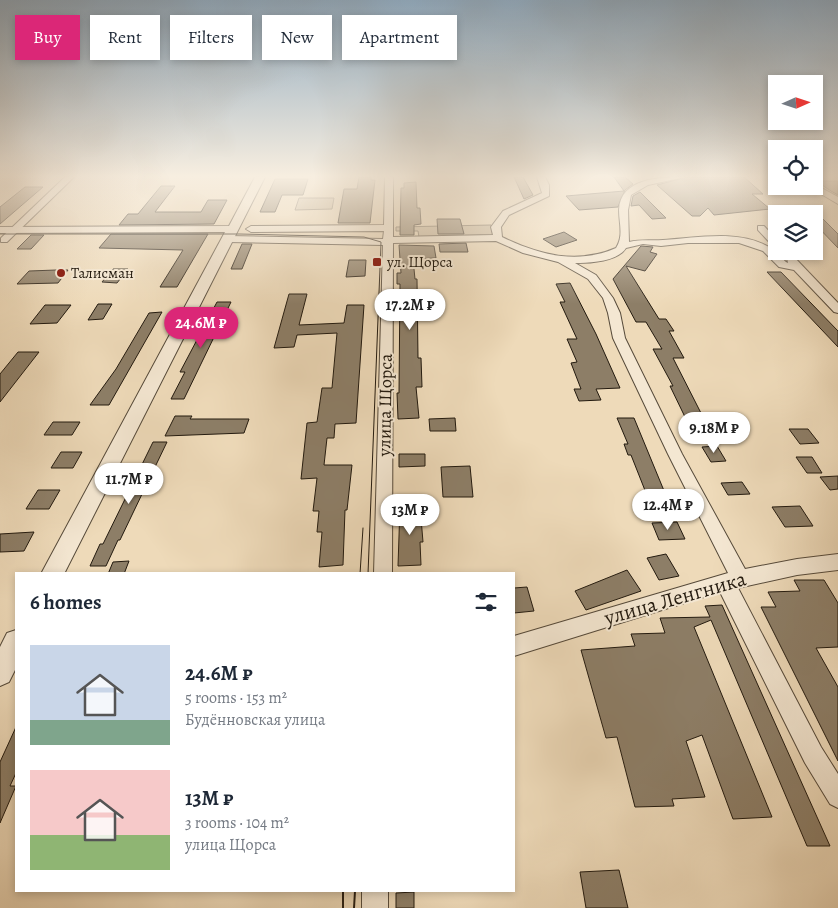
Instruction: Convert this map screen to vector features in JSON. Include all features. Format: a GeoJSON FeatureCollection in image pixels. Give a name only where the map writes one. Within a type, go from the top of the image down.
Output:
{"type":"FeatureCollection","features":[{"type":"Feature","properties":{"kind":"street"},"geometry":{"type":"LineString","coordinates":[[1,237],[16,230],[27,219]]}},
{"type":"Feature","properties":{"kind":"street"},"geometry":{"type":"LineString","coordinates":[[53,572],[238,219]]}},
{"type":"Feature","properties":{"kind":"street","name":"улица Щорса"},"geometry":{"type":"LineString","coordinates":[[382,572],[388,219]]}},
{"type":"Feature","properties":{"kind":"street"},"geometry":{"type":"LineString","coordinates":[[498,238],[496,226],[500,219]]}},
{"type":"Feature","properties":{"kind":"street"},"geometry":{"type":"LineString","coordinates":[[623,219],[626,239],[623,246]]}},
{"type":"Feature","properties":{"kind":"street"},"geometry":{"type":"LineString","coordinates":[[761,228],[768,235]]}},
{"type":"Feature","properties":{"kind":"street"},"geometry":{"type":"LineString","coordinates":[[16,230],[498,238],[528,252],[560,259],[592,277],[608,298],[614,313],[619,338],[733,580],[812,755],[838,796]]}},
{"type":"Feature","properties":{"kind":"street"},"geometry":{"type":"LineString","coordinates":[[1,237],[231,234],[388,236]]}},
{"type":"Feature","properties":{"kind":"street"},"geometry":{"type":"LineString","coordinates":[[560,259],[607,255],[623,246],[643,241],[661,243],[688,240],[740,240],[766,249],[783,265],[797,267]]}},
{"type":"Feature","properties":{"kind":"street"},"geometry":{"type":"LineString","coordinates":[[791,260],[838,310]]}},
{"type":"Feature","properties":{"kind":"street","name":"улица Ленгника"},"geometry":{"type":"LineString","coordinates":[[515,646],[733,580],[797,567],[838,562]]}},
{"type":"Feature","properties":{"kind":"street"},"geometry":{"type":"LineString","coordinates":[[4,671],[15,644]]}},
{"type":"Feature","properties":{"kind":"street"},"geometry":{"type":"LineString","coordinates":[[375,892],[375,908]]}},
{"type":"Feature","properties":{"kind":"shaded area"},"geometry":{"type":"Polygon","coordinates":[[[491,225],[494,236],[419,237],[418,231],[396,231],[396,227],[491,225]]]}},
{"type":"Feature","properties":{"kind":"building"},"geometry":{"type":"Polygon","coordinates":[[[124,219],[217,219],[214,224],[119,225],[124,219]]]}},
{"type":"Feature","properties":{"kind":"building"},"geometry":{"type":"Polygon","coordinates":[[[339,219],[370,219],[370,223],[338,223],[339,219]]]}},
{"type":"Feature","properties":{"kind":"building"},"geometry":{"type":"Polygon","coordinates":[[[400,219],[421,219],[421,224],[414,225],[414,235],[400,235],[400,219]]]}},
{"type":"Feature","properties":{"kind":"building"},"geometry":{"type":"Polygon","coordinates":[[[437,219],[460,219],[464,234],[438,234],[437,219]]]}},
{"type":"Feature","properties":{"kind":"building"},"geometry":{"type":"Polygon","coordinates":[[[823,219],[838,234],[838,248],[823,232],[823,219]]]}},
{"type":"Feature","properties":{"kind":"building"},"geometry":{"type":"Polygon","coordinates":[[[564,232],[577,240],[556,247],[543,239],[564,232]]]}},
{"type":"Feature","properties":{"kind":"building"},"geometry":{"type":"Polygon","coordinates":[[[111,234],[208,234],[177,287],[160,287],[183,250],[99,248],[111,234]]]}},
{"type":"Feature","properties":{"kind":"building"},"geometry":{"type":"Polygon","coordinates":[[[31,235],[44,235],[31,249],[17,249],[31,235]]]}},
{"type":"Feature","properties":{"kind":"building"},"geometry":{"type":"Polygon","coordinates":[[[466,243],[468,252],[440,252],[439,244],[466,243]]]}},
{"type":"Feature","properties":{"kind":"building"},"geometry":{"type":"Polygon","coordinates":[[[242,244],[252,244],[242,269],[231,269],[242,244]]]}},
{"type":"Feature","properties":{"kind":"building"},"geometry":{"type":"Polygon","coordinates":[[[399,245],[434,246],[436,258],[413,259],[415,279],[417,279],[418,358],[421,358],[422,387],[416,387],[419,418],[398,419],[400,284],[397,284],[397,273],[401,273],[399,245]]]}},
{"type":"Feature","properties":{"kind":"building"},"geometry":{"type":"Polygon","coordinates":[[[641,246],[653,247],[650,252],[657,254],[645,271],[626,266],[659,319],[666,319],[674,331],[669,331],[684,358],[673,358],[703,417],[685,417],[670,386],[673,386],[653,349],[662,349],[646,322],[636,322],[613,279],[641,246]]]}},
{"type":"Feature","properties":{"kind":"building"},"geometry":{"type":"Polygon","coordinates":[[[349,260],[366,260],[365,276],[346,277],[349,260]]]}},
{"type":"Feature","properties":{"kind":"building"},"geometry":{"type":"Polygon","coordinates":[[[113,269],[128,269],[117,283],[102,282],[113,269]]]}},
{"type":"Feature","properties":{"kind":"building"},"geometry":{"type":"Polygon","coordinates":[[[68,270],[58,283],[17,284],[29,271],[68,270]]]}},
{"type":"Feature","properties":{"kind":"building"},"geometry":{"type":"Polygon","coordinates":[[[767,272],[781,272],[838,331],[838,347],[767,272]]]}},
{"type":"Feature","properties":{"kind":"building"},"geometry":{"type":"Polygon","coordinates":[[[570,283],[596,334],[620,388],[596,389],[601,400],[579,401],[574,389],[581,389],[571,363],[577,362],[567,339],[577,339],[560,302],[565,302],[556,284],[570,283]]]}},
{"type":"Feature","properties":{"kind":"building"},"geometry":{"type":"Polygon","coordinates":[[[289,294],[307,294],[299,325],[344,323],[347,305],[364,305],[356,423],[335,424],[334,438],[327,438],[324,465],[352,465],[347,510],[345,510],[343,565],[319,567],[322,532],[317,532],[319,511],[313,511],[317,478],[301,479],[307,423],[317,422],[322,388],[332,388],[337,333],[297,335],[294,347],[274,348],[289,294]]]}},
{"type":"Feature","properties":{"kind":"building"},"geometry":{"type":"Polygon","coordinates":[[[217,302],[231,302],[184,399],[171,399],[185,372],[180,372],[217,302]]]}},
{"type":"Feature","properties":{"kind":"building"},"geometry":{"type":"Polygon","coordinates":[[[98,304],[112,304],[103,319],[88,320],[98,304]]]}},
{"type":"Feature","properties":{"kind":"building"},"geometry":{"type":"Polygon","coordinates":[[[45,305],[71,305],[57,323],[30,324],[45,305]]]}},
{"type":"Feature","properties":{"kind":"building"},"geometry":{"type":"Polygon","coordinates":[[[162,312],[109,405],[90,405],[116,369],[149,313],[162,312]]]}},
{"type":"Feature","properties":{"kind":"building"},"geometry":{"type":"Polygon","coordinates":[[[18,352],[39,352],[0,402],[0,374],[18,352]]]}},
{"type":"Feature","properties":{"kind":"building"},"geometry":{"type":"Polygon","coordinates":[[[175,416],[192,416],[190,419],[249,419],[244,433],[165,436],[175,416]]]}},
{"type":"Feature","properties":{"kind":"building"},"geometry":{"type":"Polygon","coordinates":[[[455,418],[456,431],[430,431],[429,419],[455,418]]]}},
{"type":"Feature","properties":{"kind":"building"},"geometry":{"type":"Polygon","coordinates":[[[617,418],[634,418],[667,498],[648,498],[631,455],[628,455],[624,444],[628,444],[617,418]]]}},
{"type":"Feature","properties":{"kind":"building"},"geometry":{"type":"Polygon","coordinates":[[[53,422],[80,422],[72,435],[44,435],[53,422]]]}},
{"type":"Feature","properties":{"kind":"building"},"geometry":{"type":"Polygon","coordinates":[[[708,427],[723,427],[733,442],[717,443],[708,427]]]}},
{"type":"Feature","properties":{"kind":"building"},"geometry":{"type":"Polygon","coordinates":[[[789,429],[808,429],[819,443],[800,444],[789,429]]]}},
{"type":"Feature","properties":{"kind":"building"},"geometry":{"type":"Polygon","coordinates":[[[153,442],[167,442],[120,540],[118,540],[106,566],[90,566],[100,544],[103,544],[153,442]]]}},
{"type":"Feature","properties":{"kind":"building"},"geometry":{"type":"Polygon","coordinates":[[[717,446],[726,461],[711,462],[702,447],[717,446]]]}},
{"type":"Feature","properties":{"kind":"building"},"geometry":{"type":"Polygon","coordinates":[[[61,452],[82,452],[73,468],[51,468],[61,452]]]}},
{"type":"Feature","properties":{"kind":"building"},"geometry":{"type":"Polygon","coordinates":[[[399,454],[425,454],[425,466],[399,467],[399,454]]]}},
{"type":"Feature","properties":{"kind":"building"},"geometry":{"type":"Polygon","coordinates":[[[796,457],[812,457],[822,473],[807,473],[796,457]]]}},
{"type":"Feature","properties":{"kind":"building"},"geometry":{"type":"Polygon","coordinates":[[[470,466],[473,497],[443,497],[441,467],[470,466]]]}},
{"type":"Feature","properties":{"kind":"building"},"geometry":{"type":"Polygon","coordinates":[[[838,476],[838,489],[830,490],[820,477],[838,476]]]}},
{"type":"Feature","properties":{"kind":"building"},"geometry":{"type":"Polygon","coordinates":[[[742,482],[750,494],[728,495],[721,483],[742,482]]]}},
{"type":"Feature","properties":{"kind":"building"},"geometry":{"type":"Polygon","coordinates":[[[38,490],[60,490],[49,509],[26,509],[38,490]]]}},
{"type":"Feature","properties":{"kind":"building"},"geometry":{"type":"Polygon","coordinates":[[[400,506],[420,506],[423,542],[420,542],[421,565],[398,566],[400,506]]]}},
{"type":"Feature","properties":{"kind":"building"},"geometry":{"type":"Polygon","coordinates":[[[800,506],[813,526],[785,527],[772,507],[800,506]]]}},
{"type":"Feature","properties":{"kind":"building"},"geometry":{"type":"Polygon","coordinates":[[[677,522],[685,539],[659,540],[652,523],[677,522]]]}},
{"type":"Feature","properties":{"kind":"building"},"geometry":{"type":"Polygon","coordinates":[[[34,532],[24,551],[0,552],[0,534],[34,532]]]}},
{"type":"Feature","properties":{"kind":"building"},"geometry":{"type":"Polygon","coordinates":[[[666,554],[679,576],[659,580],[647,558],[666,554]]]}},
{"type":"Feature","properties":{"kind":"building"},"geometry":{"type":"Polygon","coordinates":[[[129,561],[125,572],[109,572],[113,562],[129,561]]]}},
{"type":"Feature","properties":{"kind":"building"},"geometry":{"type":"Polygon","coordinates":[[[627,570],[641,591],[586,610],[575,591],[627,570]]]}},
{"type":"Feature","properties":{"kind":"building"},"geometry":{"type":"Polygon","coordinates":[[[794,580],[824,580],[838,603],[838,647],[816,648],[838,687],[838,761],[761,607],[776,607],[768,592],[800,591],[794,580]]]}},
{"type":"Feature","properties":{"kind":"building"},"geometry":{"type":"Polygon","coordinates":[[[527,587],[534,611],[515,613],[515,588],[527,587]]]}},
{"type":"Feature","properties":{"kind":"building"},"geometry":{"type":"Polygon","coordinates":[[[722,605],[830,846],[807,846],[711,620],[694,627],[772,817],[733,819],[702,735],[686,741],[705,797],[672,799],[674,806],[635,807],[617,737],[606,738],[581,650],[635,646],[631,634],[665,633],[660,618],[710,617],[705,606],[722,605]]]}},
{"type":"Feature","properties":{"kind":"building"},"geometry":{"type":"Polygon","coordinates":[[[15,729],[15,775],[10,786],[15,786],[15,788],[0,823],[0,762],[15,729]]]}},
{"type":"Feature","properties":{"kind":"building"},"geometry":{"type":"Polygon","coordinates":[[[619,870],[628,908],[586,908],[580,872],[619,870]]]}},
{"type":"Feature","properties":{"kind":"building"},"geometry":{"type":"Polygon","coordinates":[[[414,892],[414,908],[396,908],[396,893],[414,892]]]}},
{"type":"Feature","properties":{"kind":"tram line"},"geometry":{"type":"LineString","coordinates":[[0,234],[240,234],[364,237],[381,242],[368,572]]}},
{"type":"Feature","properties":{"kind":"tram line"},"geometry":{"type":"LineString","coordinates":[[360,572],[363,528]]}},
{"type":"Feature","properties":{"kind":"tram line"},"geometry":{"type":"LineString","coordinates":[[343,892],[343,908]]}},
{"type":"Feature","properties":{"kind":"tram line"},"geometry":{"type":"LineString","coordinates":[[354,908],[355,892]]}},
{"type":"Feature","properties":{"kind":"place","name":"ул. Щорса"},"geometry":{"type":"Point","coordinates":[377,262]}},
{"type":"Feature","properties":{"kind":"place","name":"Талисман"},"geometry":{"type":"Point","coordinates":[61,273]}}]}
